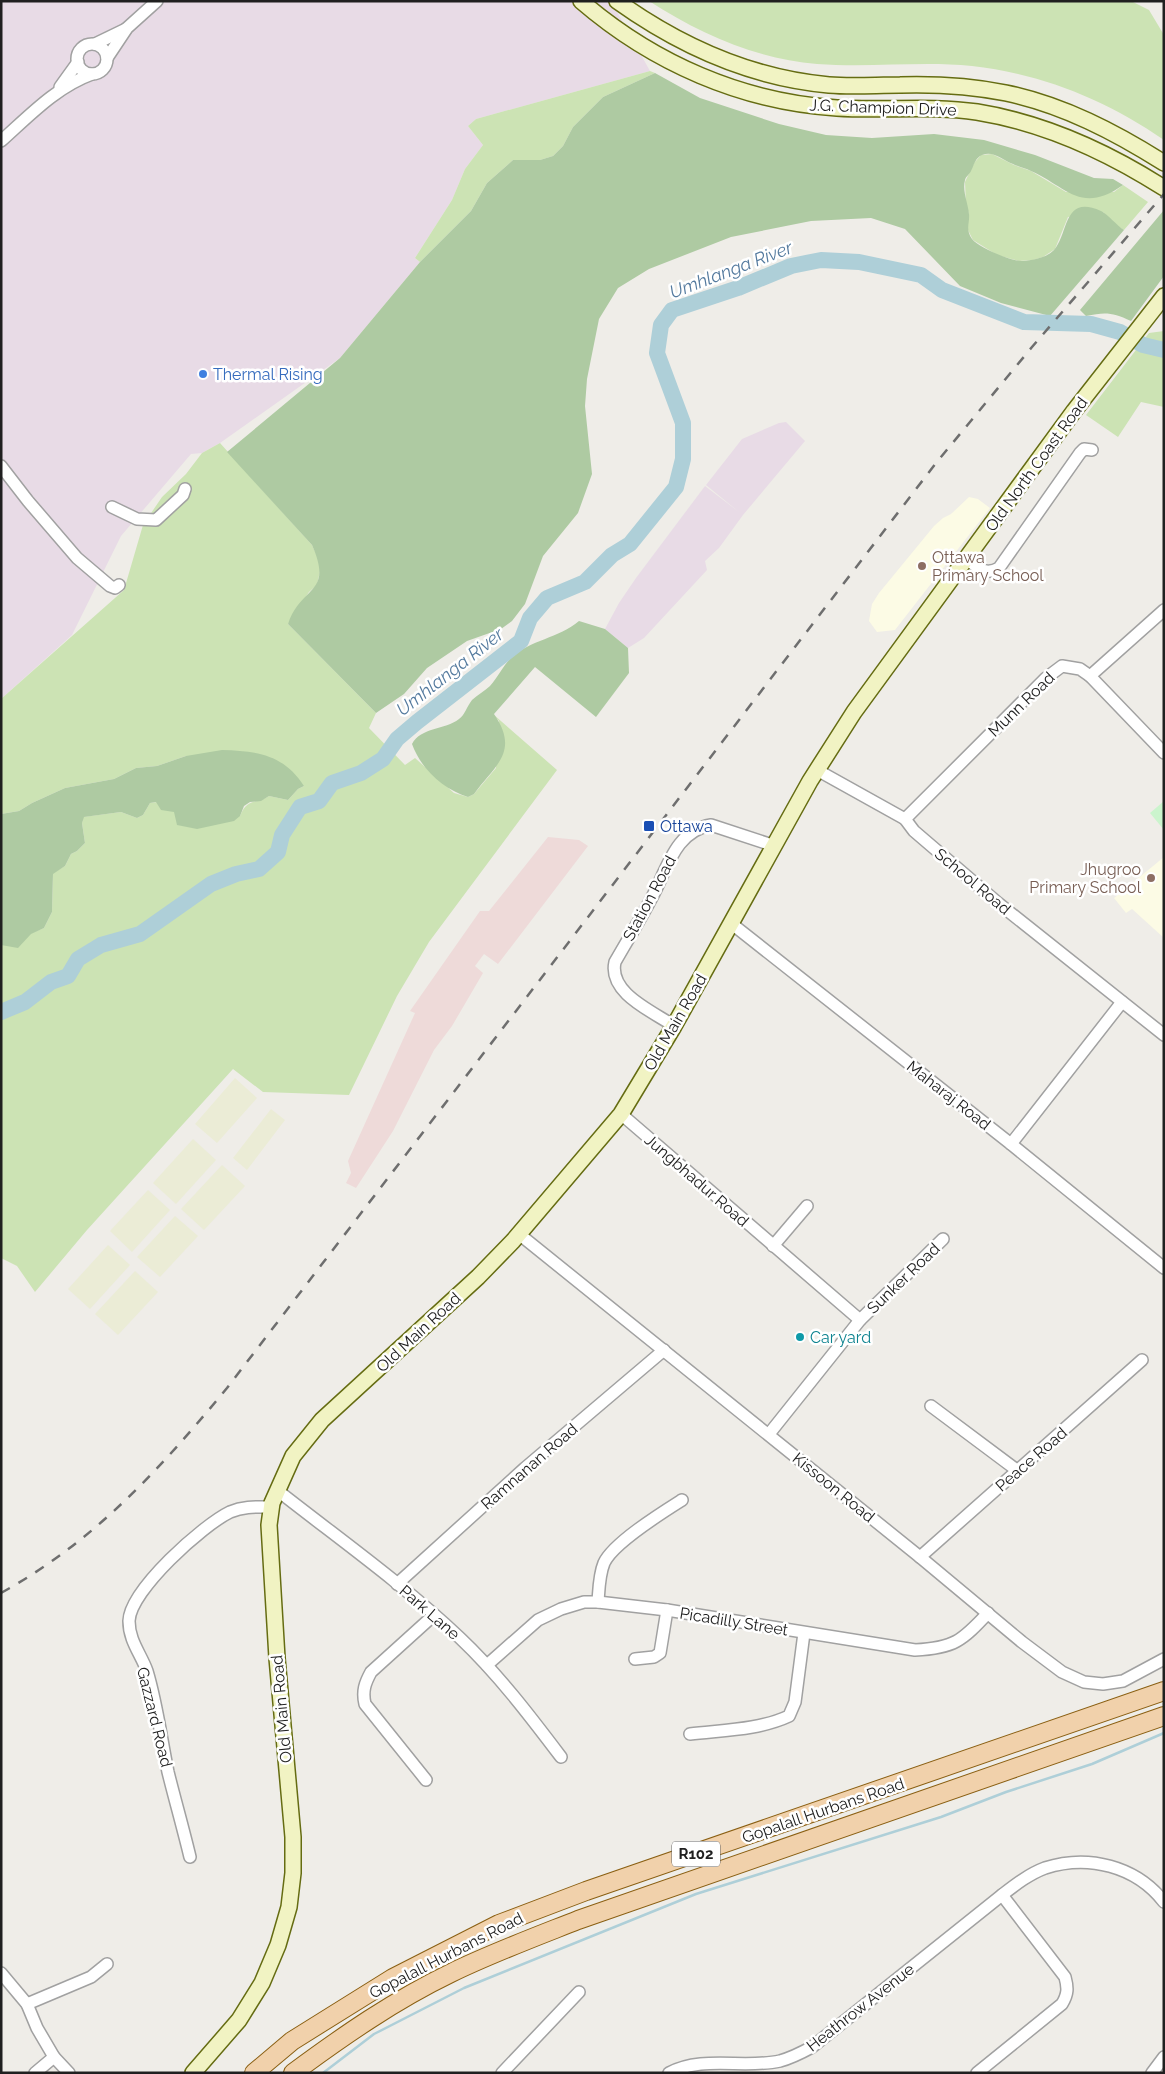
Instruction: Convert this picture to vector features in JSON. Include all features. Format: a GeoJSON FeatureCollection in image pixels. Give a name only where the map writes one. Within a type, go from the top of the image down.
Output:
{"type":"FeatureCollection","features":[{"type":"Feature","properties":{"kind":"main road","name":"Gopalall Hurbans Road"},"geometry":{"type":"LineString","coordinates":[[254,2073],[292,2042],[393,1978],[499,1924],[586,1891],[1164,1691]]}},
{"type":"Feature","properties":{"kind":"main road","name":"Gopalall Hurbans Road"},"geometry":{"type":"LineString","coordinates":[[293,2073],[328,2047],[404,1999],[451,1973],[507,1948],[578,1920],[1164,1716]]}},
{"type":"Feature","properties":{"kind":"street"},"geometry":{"type":"LineString","coordinates":[[1,141],[58,91],[76,79],[101,71],[107,63],[107,58],[127,28],[157,1]]}},
{"type":"Feature","properties":{"kind":"street","name":"J.G. Champion Drive"},"geometry":{"type":"LineString","coordinates":[[581,1],[629,38],[654,54],[693,73],[747,93],[812,106],[858,109],[953,109],[1012,119],[1078,141],[1134,169],[1164,188]]}},
{"type":"Feature","properties":{"kind":"street","name":"J.G. Champion Drive"},"geometry":{"type":"LineString","coordinates":[[617,1],[656,28],[704,53],[763,73],[829,85],[926,84],[979,89],[1006,94],[1060,109],[1096,124],[1164,162]]}},
{"type":"Feature","properties":{"kind":"street"},"geometry":{"type":"LineString","coordinates":[[58,91],[78,62],[82,49],[127,28]]}},
{"type":"Feature","properties":{"kind":"street"},"geometry":{"type":"LineString","coordinates":[[95,44],[103,49],[107,58]]}},
{"type":"Feature","properties":{"kind":"street"},"geometry":{"type":"LineString","coordinates":[[78,62],[83,70],[92,74]]}},
{"type":"Feature","properties":{"kind":"street","name":"Old North Coast Road"},"geometry":{"type":"LineString","coordinates":[[892,658],[1053,440],[1164,296]]}},
{"type":"Feature","properties":{"kind":"street"},"geometry":{"type":"LineString","coordinates":[[966,558],[979,569],[985,571],[990,572],[1000,568],[1080,453],[1084,449],[1092,450]]}},
{"type":"Feature","properties":{"kind":"street"},"geometry":{"type":"LineString","coordinates":[[1,466],[77,558],[110,586],[115,588],[119,585]]}},
{"type":"Feature","properties":{"kind":"street"},"geometry":{"type":"LineString","coordinates":[[112,507],[137,519],[156,520],[183,495],[185,489]]}},
{"type":"Feature","properties":{"kind":"street"},"geometry":{"type":"LineString","coordinates":[[1090,676],[1164,610]]}},
{"type":"Feature","properties":{"kind":"street","name":"Old Main Road"},"geometry":{"type":"LineString","coordinates":[[193,2073],[239,2020],[262,1984],[278,1946],[289,1907],[293,1873],[293,1837],[276,1658],[269,1525],[271,1507],[293,1456],[322,1420],[478,1277],[519,1234],[621,1114],[674,1026],[775,846],[823,773],[826,755],[892,658]]}},
{"type":"Feature","properties":{"kind":"street","name":"Munn Road"},"geometry":{"type":"LineString","coordinates":[[905,819],[1062,666],[1080,669],[1090,676],[1164,753]]}},
{"type":"Feature","properties":{"kind":"street","name":"School Road"},"geometry":{"type":"LineString","coordinates":[[823,773],[905,819],[914,831],[998,902],[1164,1035]]}},
{"type":"Feature","properties":{"kind":"street","name":"Station Road"},"geometry":{"type":"LineString","coordinates":[[674,1026],[623,992],[614,979],[613,973],[615,962],[652,898],[675,849],[685,838],[703,826],[711,825],[775,846]]}},
{"type":"Feature","properties":{"kind":"street","name":"Maharaj Road"},"geometry":{"type":"LineString","coordinates":[[732,924],[1011,1144],[1164,1268]]}},
{"type":"Feature","properties":{"kind":"street"},"geometry":{"type":"LineString","coordinates":[[1011,1144],[1122,1002]]}},
{"type":"Feature","properties":{"kind":"street","name":"Jungbhadur Road"},"geometry":{"type":"LineString","coordinates":[[621,1114],[860,1320]]}},
{"type":"Feature","properties":{"kind":"street"},"geometry":{"type":"LineString","coordinates":[[773,1246],[807,1206]]}},
{"type":"Feature","properties":{"kind":"street","name":"Kissoon Road"},"geometry":{"type":"LineString","coordinates":[[519,1234],[1062,1672],[1084,1682],[1103,1684],[1123,1681],[1164,1659]]}},
{"type":"Feature","properties":{"kind":"street","name":"Sunker Road"},"geometry":{"type":"LineString","coordinates":[[769,1434],[860,1320],[943,1239]]}},
{"type":"Feature","properties":{"kind":"street","name":"Ramnanan Road"},"geometry":{"type":"LineString","coordinates":[[397,1584],[525,1468],[664,1350]]}},
{"type":"Feature","properties":{"kind":"street","name":"Peace Road"},"geometry":{"type":"LineString","coordinates":[[920,1557],[1142,1360]]}},
{"type":"Feature","properties":{"kind":"street"},"geometry":{"type":"LineString","coordinates":[[930,1406],[1018,1470]]}},
{"type":"Feature","properties":{"kind":"street","name":"Park Lane"},"geometry":{"type":"LineString","coordinates":[[277,1490],[434,1615],[487,1665],[561,1757]]}},
{"type":"Feature","properties":{"kind":"street"},"geometry":{"type":"LineString","coordinates":[[598,1602],[605,1560],[645,1524],[682,1500]]}},
{"type":"Feature","properties":{"kind":"street","name":"Gazzard Road"},"geometry":{"type":"LineString","coordinates":[[190,1856],[169,1776],[146,1670],[136,1650],[129,1620],[143,1592],[165,1565],[212,1522],[244,1507],[271,1507]]}},
{"type":"Feature","properties":{"kind":"street","name":"Picadilly Street"},"geometry":{"type":"LineString","coordinates":[[487,1665],[538,1620],[584,1602],[667,1610],[915,1650],[936,1649],[952,1645],[966,1636],[988,1613]]}},
{"type":"Feature","properties":{"kind":"street"},"geometry":{"type":"LineString","coordinates":[[635,1659],[654,1657],[660,1653],[667,1610]]}},
{"type":"Feature","properties":{"kind":"street"},"geometry":{"type":"LineString","coordinates":[[426,1780],[365,1704],[363,1694],[364,1684],[371,1672],[434,1615]]}},
{"type":"Feature","properties":{"kind":"street"},"geometry":{"type":"LineString","coordinates":[[690,1734],[758,1726],[777,1722],[789,1716],[795,1702],[804,1633]]}},
{"type":"Feature","properties":{"kind":"street","name":"Heathrow Avenue"},"geometry":{"type":"LineString","coordinates":[[669,2073],[696,2064],[762,2068],[795,2056],[812,2047],[1002,1895],[1044,1869],[1069,1863],[1096,1862],[1117,1868],[1138,1879],[1157,1893],[1164,1902]]}},
{"type":"Feature","properties":{"kind":"street"},"geometry":{"type":"LineString","coordinates":[[977,2073],[1062,2004],[1067,1995],[1066,1977],[1002,1895]]}},
{"type":"Feature","properties":{"kind":"street"},"geometry":{"type":"LineString","coordinates":[[26,2004],[86,1980],[107,1964]]}},
{"type":"Feature","properties":{"kind":"street"},"geometry":{"type":"LineString","coordinates":[[1,1974],[26,2004],[37,2028],[54,2056],[69,2073]]}},
{"type":"Feature","properties":{"kind":"street"},"geometry":{"type":"LineString","coordinates":[[502,2073],[579,1992]]}},
{"type":"Feature","properties":{"kind":"street"},"geometry":{"type":"LineString","coordinates":[[35,2073],[54,2056]]}},
{"type":"Feature","properties":{"kind":"street"},"geometry":{"type":"LineString","coordinates":[[1152,2073],[1164,2057]]}},
{"type":"Feature","properties":{"kind":"shaded area"},"geometry":{"type":"Polygon","coordinates":[[[1,1],[611,1],[650,71],[476,119],[468,126],[483,145],[465,169],[452,200],[415,258],[420,262],[340,358],[220,443],[202,453],[191,454],[121,536],[72,635],[1,699],[1,1]]]}},
{"type":"Feature","properties":{"kind":"shaded area"},"geometry":{"type":"Polygon","coordinates":[[[786,422],[805,441],[743,515],[719,548],[705,561],[707,570],[644,638],[628,648],[605,629],[619,603],[636,578],[705,486],[739,512],[706,485],[742,439],[779,423],[786,422]]]}},
{"type":"Feature","properties":{"kind":"shaded area","name":"Ottawa Primary School"},"geometry":{"type":"Polygon","coordinates":[[[969,497],[978,499],[990,508],[895,630],[877,632],[869,621],[872,604],[879,593],[934,526],[951,514],[969,497]]]}},
{"type":"Feature","properties":{"kind":"shaded area"},"geometry":{"type":"Polygon","coordinates":[[[548,837],[579,840],[588,846],[498,964],[484,954],[475,966],[483,973],[452,1026],[434,1050],[393,1131],[356,1188],[346,1183],[351,1173],[348,1161],[415,1013],[410,1011],[480,911],[489,911],[548,837]]]}},
{"type":"Feature","properties":{"kind":"shaded area","name":"Jhugroo Primary School"},"geometry":{"type":"Polygon","coordinates":[[[1164,857],[1164,938],[1132,909],[1126,913],[1114,898],[1164,857]]]}},
{"type":"Feature","properties":{"kind":"shaded area"},"geometry":{"type":"Polygon","coordinates":[[[235,1078],[257,1098],[217,1143],[195,1124],[235,1078]]]}},
{"type":"Feature","properties":{"kind":"shaded area"},"geometry":{"type":"Polygon","coordinates":[[[271,1109],[285,1120],[247,1170],[233,1158],[271,1109]]]}},
{"type":"Feature","properties":{"kind":"shaded area"},"geometry":{"type":"Polygon","coordinates":[[[193,1139],[216,1160],[176,1204],[153,1183],[193,1139]]]}},
{"type":"Feature","properties":{"kind":"shaded area"},"geometry":{"type":"Polygon","coordinates":[[[222,1165],[245,1186],[204,1230],[181,1209],[222,1165]]]}},
{"type":"Feature","properties":{"kind":"shaded area"},"geometry":{"type":"Polygon","coordinates":[[[148,1190],[170,1210],[132,1252],[110,1231],[148,1190]]]}},
{"type":"Feature","properties":{"kind":"shaded area"},"geometry":{"type":"Polygon","coordinates":[[[175,1216],[198,1236],[160,1277],[137,1257],[175,1216]]]}},
{"type":"Feature","properties":{"kind":"shaded area"},"geometry":{"type":"Polygon","coordinates":[[[108,1245],[130,1265],[90,1309],[68,1289],[108,1245]]]}},
{"type":"Feature","properties":{"kind":"shaded area"},"geometry":{"type":"Polygon","coordinates":[[[135,1271],[158,1292],[118,1335],[95,1314],[135,1271]]]}},
{"type":"Feature","properties":{"kind":"green space"},"geometry":{"type":"Polygon","coordinates":[[[649,1],[1131,1],[1149,10],[1164,35],[1164,140],[1096,101],[1048,82],[1023,75],[972,66],[934,64],[836,65],[772,57],[750,51],[708,34],[649,1]]]}},
{"type":"Feature","properties":{"kind":"green space"},"geometry":{"type":"Polygon","coordinates":[[[650,71],[655,73],[603,97],[573,127],[563,146],[553,156],[540,160],[513,160],[487,183],[471,211],[420,262],[415,258],[452,200],[465,169],[483,145],[468,126],[476,119],[650,71]]]}},
{"type":"Feature","properties":{"kind":"green space"},"geometry":{"type":"Polygon","coordinates":[[[655,73],[700,98],[779,124],[826,135],[872,138],[934,134],[984,140],[1035,155],[1094,178],[1113,179],[1123,185],[1108,194],[1096,198],[1085,198],[1075,195],[1044,177],[998,156],[986,154],[980,156],[964,184],[969,214],[969,232],[975,242],[1004,257],[1023,261],[1039,258],[1051,253],[1059,243],[1073,211],[1080,208],[1089,207],[1101,211],[1124,230],[1050,316],[1001,303],[960,286],[905,229],[871,218],[811,221],[731,237],[649,269],[618,288],[599,319],[587,379],[585,406],[592,474],[578,513],[543,556],[525,604],[512,621],[501,629],[467,641],[427,668],[404,694],[376,713],[288,624],[300,602],[318,582],[318,561],[312,545],[227,452],[340,358],[420,262],[471,211],[487,183],[513,160],[540,160],[553,156],[563,146],[573,127],[603,97],[655,73]]]}},
{"type":"Feature","properties":{"kind":"green space"},"geometry":{"type":"Polygon","coordinates":[[[992,154],[1031,171],[1066,192],[1114,192],[1123,185],[1148,202],[1124,230],[1115,225],[1103,212],[1068,217],[1055,249],[1043,257],[1019,261],[997,255],[973,240],[967,228],[969,214],[966,204],[965,182],[974,163],[981,155],[992,154]]]}},
{"type":"Feature","properties":{"kind":"green space"},"geometry":{"type":"Polygon","coordinates":[[[1164,210],[1164,276],[1131,321],[1108,314],[1086,316],[1080,310],[1164,210]]]}},
{"type":"Feature","properties":{"kind":"green space"},"geometry":{"type":"Polygon","coordinates":[[[1164,331],[1164,407],[1141,402],[1118,437],[1086,415],[1149,333],[1164,331]]]}},
{"type":"Feature","properties":{"kind":"green space"},"geometry":{"type":"Polygon","coordinates":[[[220,443],[312,545],[319,560],[320,571],[317,585],[309,592],[288,624],[376,713],[369,728],[405,765],[415,758],[454,793],[468,797],[474,794],[496,768],[499,721],[493,714],[557,770],[429,942],[397,996],[349,1095],[263,1092],[233,1069],[87,1230],[35,1292],[17,1266],[1,1258],[1,945],[44,928],[52,912],[53,873],[65,866],[71,854],[85,843],[83,817],[121,812],[137,818],[143,815],[150,803],[157,802],[240,816],[249,804],[269,796],[288,800],[298,789],[304,786],[186,756],[157,766],[136,768],[114,779],[65,788],[19,811],[1,814],[1,699],[124,590],[143,525],[162,497],[186,474],[202,453],[220,443]]]}},
{"type":"Feature","properties":{"kind":"green space"},"geometry":{"type":"Polygon","coordinates":[[[579,621],[605,629],[628,648],[629,673],[596,717],[535,667],[494,714],[505,738],[505,748],[496,766],[474,794],[468,797],[450,789],[434,777],[416,753],[412,744],[416,738],[421,734],[453,723],[461,717],[472,700],[490,686],[508,661],[519,652],[571,627],[579,621]]]}},
{"type":"Feature","properties":{"kind":"green space"},"geometry":{"type":"Polygon","coordinates":[[[222,750],[258,754],[279,761],[288,767],[304,786],[298,789],[288,800],[269,796],[261,801],[250,802],[244,806],[240,816],[234,821],[197,829],[177,825],[174,812],[161,810],[156,802],[150,803],[143,815],[137,818],[121,812],[84,817],[82,823],[85,843],[71,854],[65,866],[53,874],[52,912],[44,928],[31,934],[18,948],[1,945],[1,814],[19,811],[65,788],[114,779],[136,768],[157,766],[186,756],[222,750]]]}},
{"type":"Feature","properties":{"kind":"green space","name":"Jhugroo Primary School"},"geometry":{"type":"Polygon","coordinates":[[[1164,801],[1164,830],[1150,813],[1164,801]]]}},
{"type":"Feature","properties":{"kind":"waterway","name":"Umhlanga River"},"geometry":{"type":"LineString","coordinates":[[1,1012],[25,1002],[51,982],[68,976],[78,959],[101,945],[140,934],[211,884],[236,874],[259,869],[278,852],[282,835],[300,807],[319,801],[332,783],[361,773],[383,759],[397,739],[521,641],[530,618],[547,598],[585,582],[612,555],[630,544],[676,487],[683,459],[683,423],[657,353],[661,325],[672,310],[738,288],[791,266],[821,260],[859,262],[921,275],[942,290],[1024,322],[1091,324],[1120,332],[1143,345],[1164,350]]}},
{"type":"Feature","properties":{"kind":"waterway"},"geometry":{"type":"LineString","coordinates":[[323,2073],[374,2034],[464,1988],[696,1894],[941,1817],[1006,1792],[1092,1764],[1164,1733]]}},
{"type":"Feature","properties":{"kind":"railway"},"geometry":{"type":"LineString","coordinates":[[1,1593],[35,1573],[96,1527],[151,1475],[227,1388],[936,463],[1032,347],[1164,194]]}},
{"type":"Feature","properties":{"kind":"place","name":"Thermal Rising"},"geometry":{"type":"Point","coordinates":[203,374]}},
{"type":"Feature","properties":{"kind":"place","name":"Ottawa Primary School"},"geometry":{"type":"Point","coordinates":[922,566]}},
{"type":"Feature","properties":{"kind":"place","name":"Ottawa"},"geometry":{"type":"Point","coordinates":[649,826]}},
{"type":"Feature","properties":{"kind":"place","name":"Jhugroo Primary School"},"geometry":{"type":"Point","coordinates":[1151,878]}},
{"type":"Feature","properties":{"kind":"place","name":"Car yard"},"geometry":{"type":"Point","coordinates":[800,1337]}}]}
